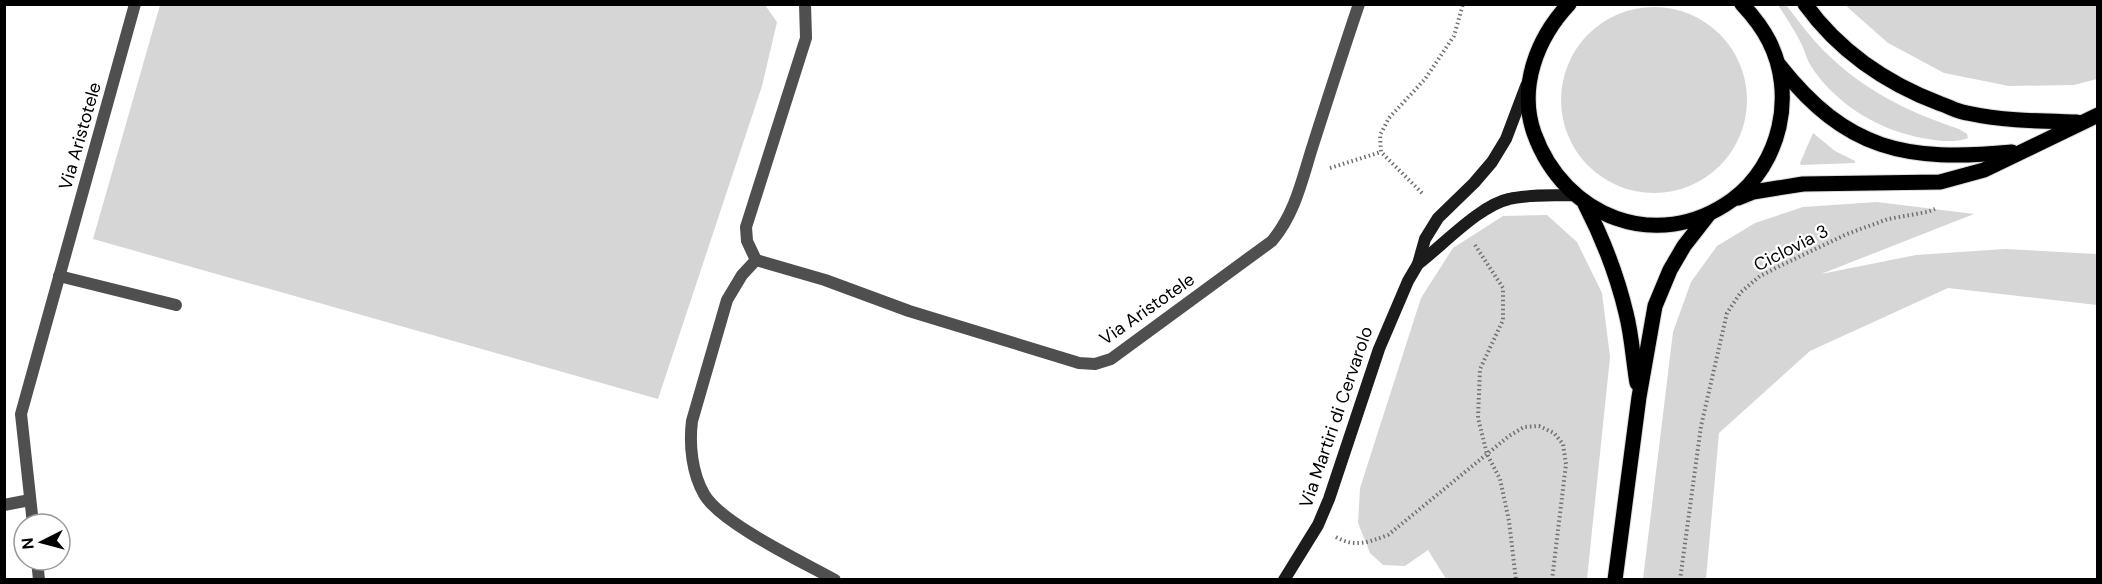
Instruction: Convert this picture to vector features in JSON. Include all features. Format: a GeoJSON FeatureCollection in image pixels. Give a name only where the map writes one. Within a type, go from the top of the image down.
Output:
{"type":"FeatureCollection","features":[{"type":"Feature","properties":{"kind":"main road"},"geometry":{"type":"LineString","coordinates":[[1569,4],[1545,35],[1531,73],[1528,100],[1532,127],[1541,153],[1555,176],[1580,200],[1604,214],[1624,221],[1646,225],[1678,223],[1709,213],[1732,200],[1753,192],[1803,184],[1940,182],[1984,170],[2097,114]]}},
{"type":"Feature","properties":{"kind":"main road"},"geometry":{"type":"LineString","coordinates":[[1732,200],[1762,168],[1779,129],[1783,107],[1778,64],[1757,20],[1742,4]]}},
{"type":"Feature","properties":{"kind":"main road"},"geometry":{"type":"LineString","coordinates":[[1805,4],[1843,47],[1889,79],[1924,97],[1965,113],[1999,118],[2080,122]]}},
{"type":"Feature","properties":{"kind":"main road"},"geometry":{"type":"LineString","coordinates":[[1778,64],[1801,92],[1821,111],[1842,127],[1869,141],[1899,150],[1944,156],[2021,151]]}},
{"type":"Feature","properties":{"kind":"main road","name":"Via Martiri di Cervarolo"},"geometry":{"type":"LineString","coordinates":[[1284,579],[1318,525],[1329,499],[1379,349],[1408,281],[1418,264],[1425,239],[1438,218],[1492,162],[1506,139],[1531,73]]}},
{"type":"Feature","properties":{"kind":"main road","name":"Via Martiri di Cervarolo"},"geometry":{"type":"LineString","coordinates":[[1418,264],[1476,216],[1507,199],[1580,200]]}},
{"type":"Feature","properties":{"kind":"main road"},"geometry":{"type":"LineString","coordinates":[[1580,200],[1603,241],[1620,288],[1627,316],[1639,398]]}},
{"type":"Feature","properties":{"kind":"main road"},"geometry":{"type":"LineString","coordinates":[[1615,579],[1639,398],[1655,306],[1670,270],[1684,246],[1709,213]]}},
{"type":"Feature","properties":{"kind":"street","name":"Via Aristotele"},"geometry":{"type":"LineString","coordinates":[[32,512],[21,414],[135,4]]}},
{"type":"Feature","properties":{"kind":"street"},"geometry":{"type":"LineString","coordinates":[[805,4],[806,38],[747,227],[747,241],[756,260],[742,275],[727,300],[690,436],[697,478],[704,495],[718,511],[738,525],[835,579]]}},
{"type":"Feature","properties":{"kind":"street","name":"Via Aristotele"},"geometry":{"type":"LineString","coordinates":[[756,260],[825,280],[909,311],[1079,363],[1095,363],[1111,359],[1272,241],[1283,229],[1294,208],[1359,4]]}},
{"type":"Feature","properties":{"kind":"street"},"geometry":{"type":"LineString","coordinates":[[59,276],[176,305]]}},
{"type":"Feature","properties":{"kind":"street"},"geometry":{"type":"LineString","coordinates":[[4,506],[30,500]]}},
{"type":"Feature","properties":{"kind":"path"},"geometry":{"type":"LineString","coordinates":[[1422,193],[1381,152],[1380,135],[1389,118],[1425,79],[1454,36],[1463,4]]}},
{"type":"Feature","properties":{"kind":"path"},"geometry":{"type":"LineString","coordinates":[[1302,177],[1381,152]]}},
{"type":"Feature","properties":{"kind":"path","name":"Ciclovia 3"},"geometry":{"type":"LineString","coordinates":[[1680,579],[1703,416],[1727,314],[1741,292],[1760,276],[1847,234],[1888,219],[1927,213],[1937,208]]}},
{"type":"Feature","properties":{"kind":"path"},"geometry":{"type":"LineString","coordinates":[[1475,245],[1503,288],[1503,320],[1480,369],[1478,418],[1487,454],[1500,479],[1509,521],[1516,579]]}},
{"type":"Feature","properties":{"kind":"path"},"geometry":{"type":"LineString","coordinates":[[1318,525],[1347,543],[1368,542],[1388,535],[1509,436],[1524,427],[1539,426],[1554,433],[1563,444],[1566,464],[1552,579]]}},
{"type":"Feature","properties":{"kind":"shaded area"},"geometry":{"type":"Polygon","coordinates":[[[160,5],[765,5],[777,22],[762,86],[658,399],[93,239],[160,5]]]}},
{"type":"Feature","properties":{"kind":"shaded area"},"geometry":{"type":"Polygon","coordinates":[[[1778,5],[1786,5],[1819,46],[1854,77],[1904,107],[1959,129],[1967,134],[1968,138],[1949,141],[1917,137],[1886,127],[1857,112],[1820,79],[1778,5]]]}},
{"type":"Feature","properties":{"kind":"shaded area"},"geometry":{"type":"Polygon","coordinates":[[[1845,5],[2097,5],[2097,79],[2074,85],[2009,86],[1944,73],[1888,43],[1845,5]]]}},
{"type":"Feature","properties":{"kind":"shaded area"},"geometry":{"type":"Polygon","coordinates":[[[1654,7],[1690,14],[1706,22],[1720,34],[1732,48],[1740,64],[1747,100],[1740,136],[1732,152],[1720,166],[1706,178],[1690,186],[1654,193],[1618,186],[1602,178],[1588,166],[1576,152],[1568,136],[1561,100],[1568,64],[1576,48],[1588,34],[1602,22],[1618,14],[1654,7]]]}},
{"type":"Feature","properties":{"kind":"shaded area"},"geometry":{"type":"Polygon","coordinates":[[[1813,133],[1835,151],[1855,163],[1801,165],[1813,133]]]}},
{"type":"Feature","properties":{"kind":"shaded area"},"geometry":{"type":"Polygon","coordinates":[[[1877,202],[1974,214],[1821,274],[1916,255],[2005,249],[2097,254],[2097,305],[1948,288],[1810,351],[1719,433],[1706,579],[1643,579],[1673,332],[1691,282],[1717,246],[1755,223],[1803,207],[1877,202]]]}},
{"type":"Feature","properties":{"kind":"shaded area"},"geometry":{"type":"Polygon","coordinates":[[[1547,215],[1577,242],[1602,293],[1610,357],[1587,579],[1446,579],[1428,550],[1405,566],[1383,565],[1370,553],[1358,523],[1360,488],[1421,298],[1453,248],[1503,216],[1547,215]]]}}]}
